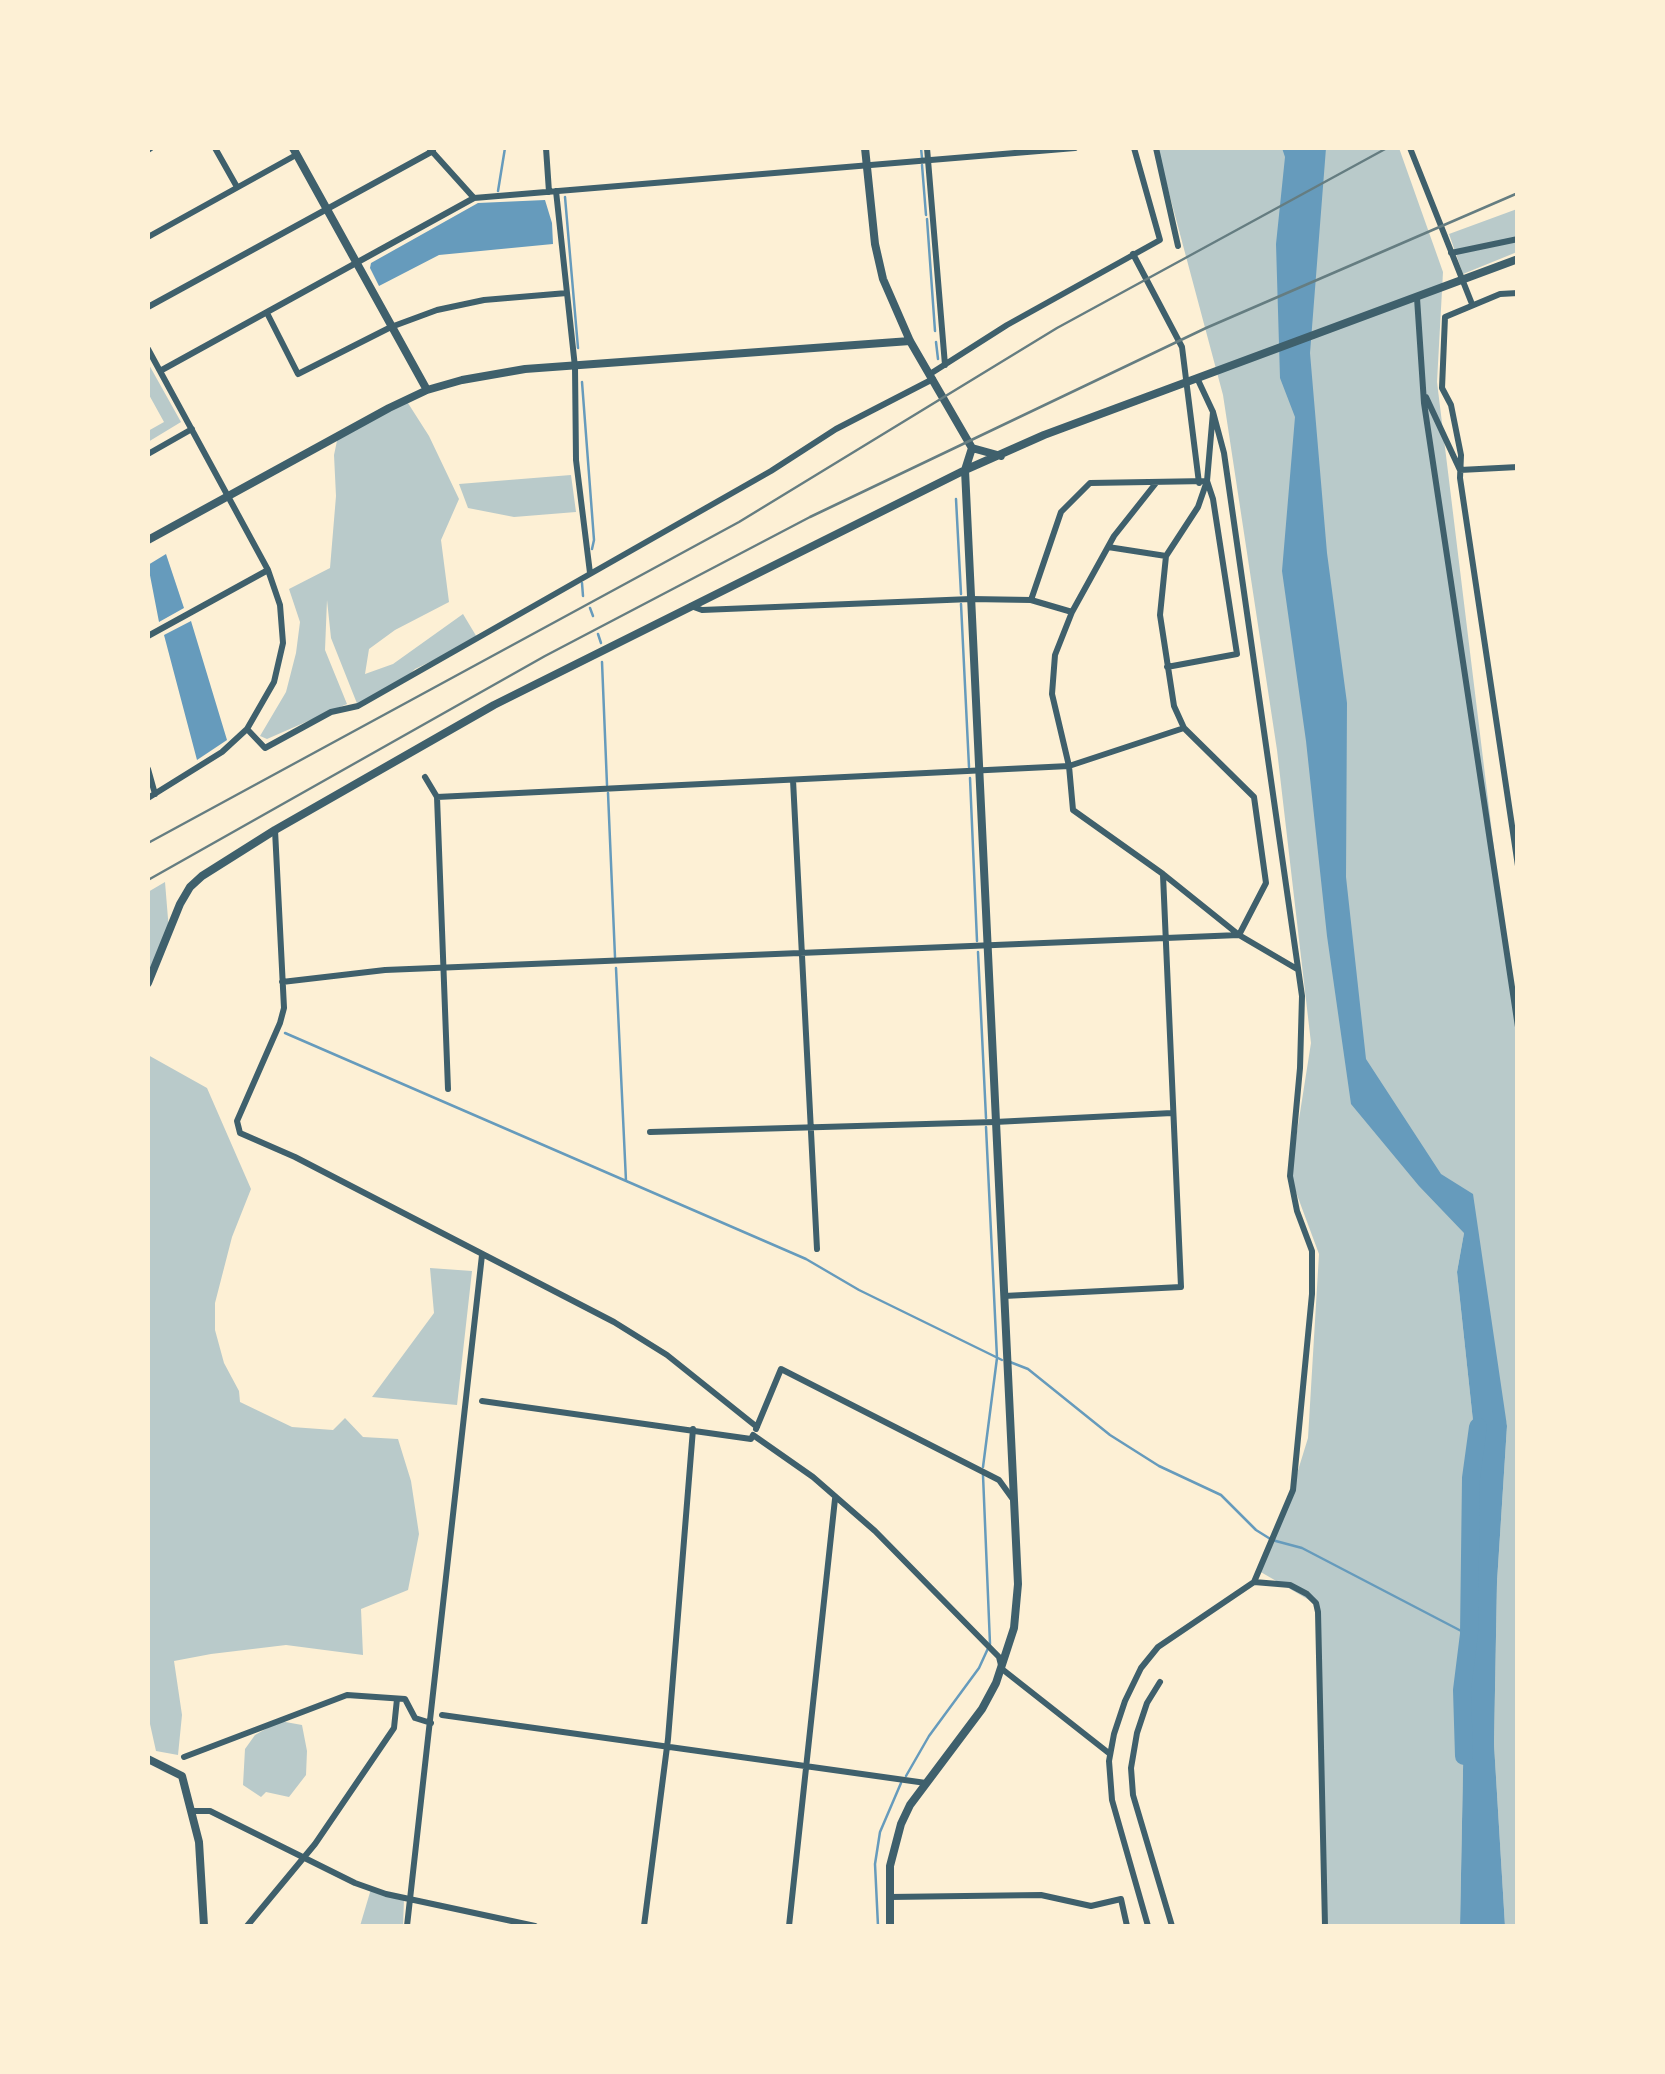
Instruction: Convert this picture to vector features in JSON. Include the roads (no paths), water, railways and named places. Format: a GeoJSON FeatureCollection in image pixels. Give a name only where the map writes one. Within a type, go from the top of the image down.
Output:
{"type":"FeatureCollection","features":[{"type":"Feature","properties":{"kind":"street"},"geometry":{"type":"LineString","coordinates":[[215,148],[237,187]]}},
{"type":"Feature","properties":{"kind":"street"},"geometry":{"type":"LineString","coordinates":[[546,148],[575,367],[576,460],[590,573]]}},
{"type":"Feature","properties":{"kind":"street"},"geometry":{"type":"LineString","coordinates":[[865,148],[878,262],[892,304],[972,448],[1001,456]]}},
{"type":"Feature","properties":{"kind":"street"},"geometry":{"type":"LineString","coordinates":[[927,148],[944,365]]}},
{"type":"Feature","properties":{"kind":"street"},"geometry":{"type":"LineString","coordinates":[[160,371],[474,198],[1075,148]]}},
{"type":"Feature","properties":{"kind":"street"},"geometry":{"type":"LineString","coordinates":[[247,729],[265,748],[330,712],[358,706],[772,471],[931,376],[1007,325],[1160,240],[1134,148]]}},
{"type":"Feature","properties":{"kind":"street"},"geometry":{"type":"LineString","coordinates":[[1156,148],[1178,246]]}},
{"type":"Feature","properties":{"kind":"street"},"geometry":{"type":"LineString","coordinates":[[1410,148],[1472,304]]}},
{"type":"Feature","properties":{"kind":"street"},"geometry":{"type":"LineString","coordinates":[[148,307],[431,149],[474,198]]}},
{"type":"Feature","properties":{"kind":"street"},"geometry":{"type":"LineString","coordinates":[[148,237],[294,151],[427,390]]}},
{"type":"Feature","properties":{"kind":"street"},"geometry":{"type":"LineString","coordinates":[[1451,253],[1518,239]]}},
{"type":"Feature","properties":{"kind":"street"},"geometry":{"type":"LineString","coordinates":[[1133,254],[1182,346],[1203,482],[1213,498],[1236,654],[1167,667]]}},
{"type":"Feature","properties":{"kind":"street"},"geometry":{"type":"LineString","coordinates":[[148,983],[190,886],[216,865],[494,705],[965,470],[1044,435],[1518,259]]}},
{"type":"Feature","properties":{"kind":"street"},"geometry":{"type":"LineString","coordinates":[[267,312],[298,374],[392,326],[437,310],[484,300],[567,293]]}},
{"type":"Feature","properties":{"kind":"street"},"geometry":{"type":"LineString","coordinates":[[1518,293],[1500,294],[1446,317],[1442,388],[1451,405],[1461,454],[1460,470],[1518,866]]}},
{"type":"Feature","properties":{"kind":"street"},"geometry":{"type":"LineString","coordinates":[[1416,299],[1423,391],[1518,1027]]}},
{"type":"Feature","properties":{"kind":"street"},"geometry":{"type":"LineString","coordinates":[[148,540],[427,390],[495,372],[910,341]]}},
{"type":"Feature","properties":{"kind":"street"},"geometry":{"type":"LineString","coordinates":[[148,348],[268,570],[280,605],[283,642],[274,682],[247,729],[222,752],[151,796],[148,769]]}},
{"type":"Feature","properties":{"kind":"street"},"geometry":{"type":"LineString","coordinates":[[1148,1926],[1115,1813],[1110,1754],[1125,1702],[1141,1668],[1158,1646],[1254,1582],[1293,1490],[1312,1294],[1312,1250],[1297,1211],[1290,1176],[1302,996],[1224,453],[1213,412],[1196,381]]}},
{"type":"Feature","properties":{"kind":"street"},"geometry":{"type":"LineString","coordinates":[[1423,391],[1460,470]]}},
{"type":"Feature","properties":{"kind":"street"},"geometry":{"type":"LineString","coordinates":[[1213,412],[1198,508],[1166,556],[1160,615],[1174,706],[1184,728],[1254,796],[1266,883],[1238,935]]}},
{"type":"Feature","properties":{"kind":"street"},"geometry":{"type":"LineString","coordinates":[[148,454],[192,430]]}},
{"type":"Feature","properties":{"kind":"street"},"geometry":{"type":"LineString","coordinates":[[890,1926],[894,1842],[910,1805],[982,1709],[1002,1669],[1017,1608],[965,470],[972,448]]}},
{"type":"Feature","properties":{"kind":"street"},"geometry":{"type":"LineString","coordinates":[[1460,470],[1518,467]]}},
{"type":"Feature","properties":{"kind":"street"},"geometry":{"type":"LineString","coordinates":[[1156,482],[1108,547],[1072,612],[1055,655],[1052,694],[1069,766],[1073,810],[1163,874],[1238,935],[1298,970]]}},
{"type":"Feature","properties":{"kind":"street"},"geometry":{"type":"LineString","coordinates":[[1031,600],[1061,512],[1090,483],[1203,482]]}},
{"type":"Feature","properties":{"kind":"street"},"geometry":{"type":"LineString","coordinates":[[1108,547],[1166,556]]}},
{"type":"Feature","properties":{"kind":"street"},"geometry":{"type":"LineString","coordinates":[[148,636],[268,570]]}},
{"type":"Feature","properties":{"kind":"street"},"geometry":{"type":"LineString","coordinates":[[690,606],[702,610],[972,599],[1031,600],[1072,612]]}},
{"type":"Feature","properties":{"kind":"street"},"geometry":{"type":"LineString","coordinates":[[437,798],[1069,766],[1184,728]]}},
{"type":"Feature","properties":{"kind":"street"},"geometry":{"type":"LineString","coordinates":[[425,777],[437,798],[448,1089]]}},
{"type":"Feature","properties":{"kind":"street"},"geometry":{"type":"LineString","coordinates":[[793,780],[817,1249]]}},
{"type":"Feature","properties":{"kind":"street"},"geometry":{"type":"LineString","coordinates":[[275,830],[284,1008],[237,1120],[240,1133],[295,1157],[614,1322],[668,1355],[875,1531],[999,1657],[1002,1669],[1110,1754]]}},
{"type":"Feature","properties":{"kind":"street"},"geometry":{"type":"LineString","coordinates":[[1004,1296],[1181,1287],[1163,874]]}},
{"type":"Feature","properties":{"kind":"street"},"geometry":{"type":"LineString","coordinates":[[282,982],[384,970],[1238,935]]}},
{"type":"Feature","properties":{"kind":"street"},"geometry":{"type":"LineString","coordinates":[[650,1132],[1172,1113]]}},
{"type":"Feature","properties":{"kind":"street"},"geometry":{"type":"LineString","coordinates":[[408,1926],[482,1255]]}},
{"type":"Feature","properties":{"kind":"street"},"geometry":{"type":"LineString","coordinates":[[482,1402],[751,1439],[781,1369],[1000,1480],[1014,1500]]}},
{"type":"Feature","properties":{"kind":"street"},"geometry":{"type":"LineString","coordinates":[[644,1926],[668,1746],[693,1429]]}},
{"type":"Feature","properties":{"kind":"street"},"geometry":{"type":"LineString","coordinates":[[789,1926],[835,1498]]}},
{"type":"Feature","properties":{"kind":"street"},"geometry":{"type":"LineString","coordinates":[[1254,1582],[1290,1585],[1307,1594],[1318,1612],[1325,1926]]}},
{"type":"Feature","properties":{"kind":"street"},"geometry":{"type":"LineString","coordinates":[[1160,1682],[1147,1703],[1137,1732],[1131,1768],[1133,1795],[1172,1926]]}},
{"type":"Feature","properties":{"kind":"street"},"geometry":{"type":"LineString","coordinates":[[184,1757],[347,1696],[405,1699],[415,1718],[431,1724]]}},
{"type":"Feature","properties":{"kind":"street"},"geometry":{"type":"LineString","coordinates":[[248,1926],[315,1844],[394,1728],[397,1699]]}},
{"type":"Feature","properties":{"kind":"street"},"geometry":{"type":"LineString","coordinates":[[442,1714],[926,1783]]}},
{"type":"Feature","properties":{"kind":"street"},"geometry":{"type":"LineString","coordinates":[[148,1759],[182,1776],[192,1811],[204,1926]]}},
{"type":"Feature","properties":{"kind":"street"},"geometry":{"type":"LineString","coordinates":[[192,1811],[210,1811],[356,1883],[410,1900],[535,1926]]}},
{"type":"Feature","properties":{"kind":"street"},"geometry":{"type":"LineString","coordinates":[[889,1898],[1041,1895],[1091,1906],[1121,1899],[1127,1926]]}},
{"type":"Feature","properties":{"kind":"water"},"geometry":{"type":"Polygon","coordinates":[[[1282,148],[1326,148],[1310,353],[1327,553],[1347,703],[1346,877],[1366,1059],[1441,1174],[1473,1194],[1507,1426],[1497,1582],[1494,1744],[1505,1926],[1460,1926],[1465,1666],[1476,1449],[1457,1272],[1464,1233],[1351,1104],[1327,936],[1306,741],[1282,571],[1295,417],[1280,378],[1276,244],[1285,157],[1282,148]]]}},
{"type":"Feature","properties":{"kind":"water"},"geometry":{"type":"Polygon","coordinates":[[[545,200],[553,244],[439,255],[379,286],[370,268],[371,263],[478,203],[545,200]]]}},
{"type":"Feature","properties":{"kind":"water"},"geometry":{"type":"Polygon","coordinates":[[[166,554],[184,608],[159,622],[148,565],[166,554]]]}},
{"type":"Feature","properties":{"kind":"water"},"geometry":{"type":"Polygon","coordinates":[[[191,621],[227,740],[197,760],[164,635],[191,621]]]}},
{"type":"Feature","properties":{"kind":"waterway"},"geometry":{"type":"LineString","coordinates":[[498,191],[505,148]]}},
{"type":"Feature","properties":{"kind":"waterway"},"geometry":{"type":"LineString","coordinates":[[921,148],[922,158]]}},
{"type":"Feature","properties":{"kind":"waterway"},"geometry":{"type":"LineString","coordinates":[[922,165],[926,215]]}},
{"type":"Feature","properties":{"kind":"waterway"},"geometry":{"type":"LineString","coordinates":[[565,197],[578,348]]}},
{"type":"Feature","properties":{"kind":"waterway"},"geometry":{"type":"LineString","coordinates":[[927,219],[935,331]]}},
{"type":"Feature","properties":{"kind":"waterway"},"geometry":{"type":"LineString","coordinates":[[936,342],[938,359]]}},
{"type":"Feature","properties":{"kind":"waterway"},"geometry":{"type":"LineString","coordinates":[[582,382],[592,549]]}},
{"type":"Feature","properties":{"kind":"waterway"},"geometry":{"type":"LineString","coordinates":[[956,499],[961,594]]}},
{"type":"Feature","properties":{"kind":"waterway"},"geometry":{"type":"LineString","coordinates":[[582,583],[583,596]]}},
{"type":"Feature","properties":{"kind":"waterway"},"geometry":{"type":"LineString","coordinates":[[961,604],[969,767]]}},
{"type":"Feature","properties":{"kind":"waterway"},"geometry":{"type":"LineString","coordinates":[[590,608],[593,616]]}},
{"type":"Feature","properties":{"kind":"waterway"},"geometry":{"type":"LineString","coordinates":[[598,634],[601,643]]}},
{"type":"Feature","properties":{"kind":"waterway"},"geometry":{"type":"LineString","coordinates":[[602,662],[607,785]]}},
{"type":"Feature","properties":{"kind":"waterway"},"geometry":{"type":"LineString","coordinates":[[970,778],[977,941]]}},
{"type":"Feature","properties":{"kind":"waterway"},"geometry":{"type":"LineString","coordinates":[[608,793],[615,957]]}},
{"type":"Feature","properties":{"kind":"waterway"},"geometry":{"type":"LineString","coordinates":[[978,952],[986,1118]]}},
{"type":"Feature","properties":{"kind":"waterway"},"geometry":{"type":"LineString","coordinates":[[616,968],[626,1181]]}},
{"type":"Feature","properties":{"kind":"waterway"},"geometry":{"type":"LineString","coordinates":[[285,1033],[806,1259],[859,1290],[1002,1360]]}},
{"type":"Feature","properties":{"kind":"waterway"},"geometry":{"type":"LineString","coordinates":[[983,1467],[997,1358],[986,1127]]}},
{"type":"Feature","properties":{"kind":"waterway"},"geometry":{"type":"LineString","coordinates":[[1010,1362],[1028,1369],[1110,1435],[1159,1466],[1221,1495],[1256,1530],[1272,1540],[1302,1548],[1467,1634]]}},
{"type":"Feature","properties":{"kind":"waterway"},"geometry":{"type":"LineString","coordinates":[[1464,1756],[1462,1690],[1469,1634],[1471,1478],[1478,1427]]}},
{"type":"Feature","properties":{"kind":"waterway"},"geometry":{"type":"LineString","coordinates":[[906,1776],[929,1736],[979,1668],[990,1644],[983,1475]]}},
{"type":"Feature","properties":{"kind":"waterway"},"geometry":{"type":"LineString","coordinates":[[878,1926],[875,1864],[880,1832],[901,1783]]}},
{"type":"Feature","properties":{"kind":"railway"},"geometry":{"type":"LineString","coordinates":[[148,843],[739,522],[1057,328],[1387,148]]}},
{"type":"Feature","properties":{"kind":"railway"},"geometry":{"type":"LineString","coordinates":[[148,880],[545,656],[810,517],[1206,328],[1518,193]]}}]}
